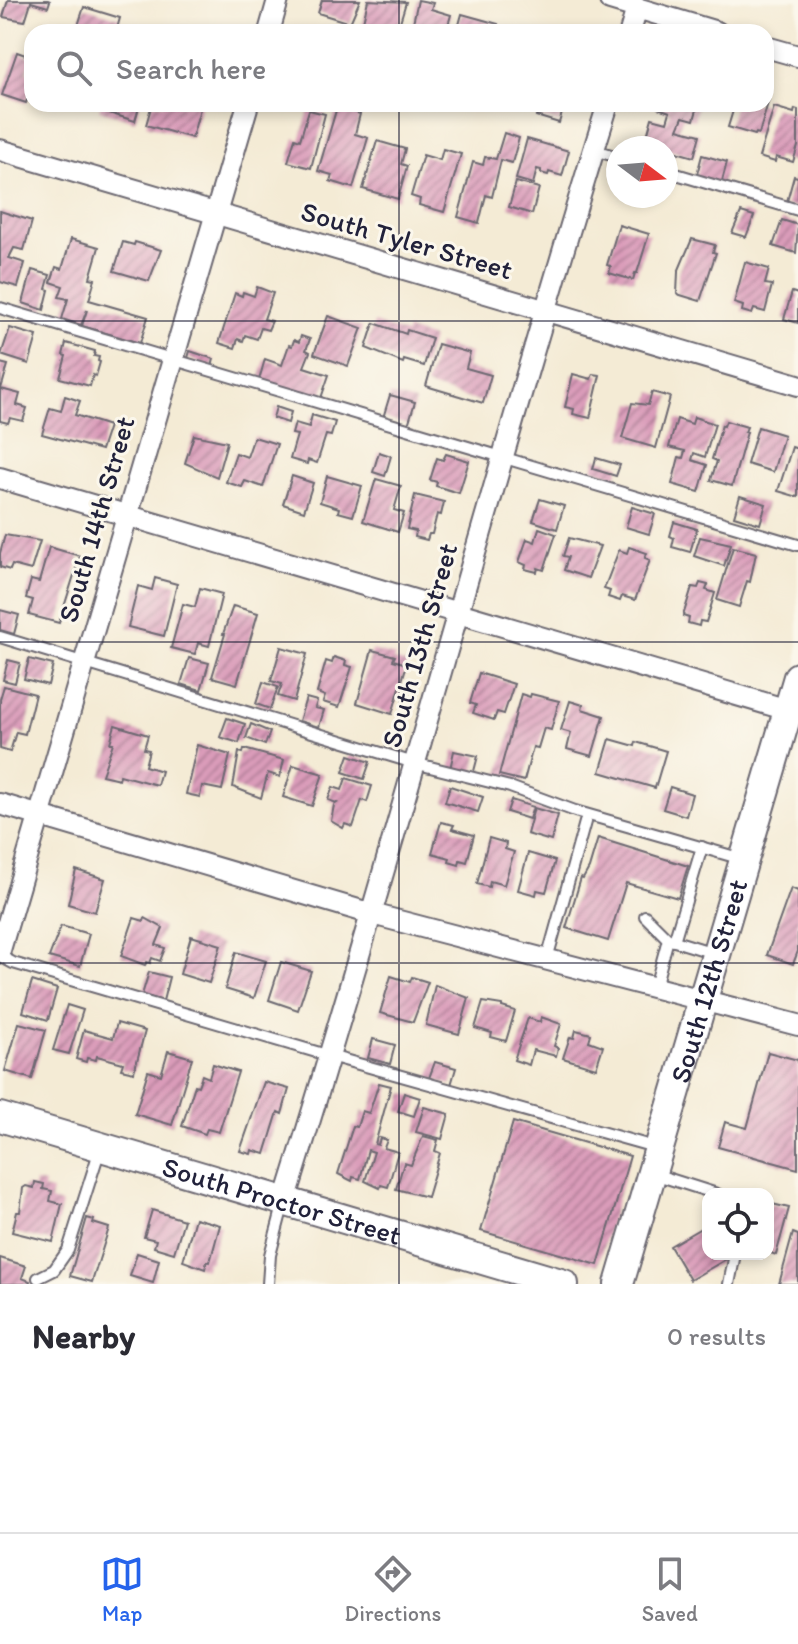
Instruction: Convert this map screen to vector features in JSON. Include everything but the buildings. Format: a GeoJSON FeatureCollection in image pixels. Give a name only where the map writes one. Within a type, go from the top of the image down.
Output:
{"type":"FeatureCollection","features":[{"type":"Feature","properties":{"kind":"main road","name":"South 12th Street"},"geometry":{"type":"LineString","coordinates":[[619,1284],[744,859],[793,711],[798,677]]}},
{"type":"Feature","properties":{"kind":"main road","name":"South Proctor Street"},"geometry":{"type":"LineString","coordinates":[[0,1117],[564,1284]]}},
{"type":"Feature","properties":{"kind":"street"},"geometry":{"type":"LineString","coordinates":[[271,24],[278,0]]}},
{"type":"Feature","properties":{"kind":"street"},"geometry":{"type":"LineString","coordinates":[[610,0],[690,24]]}},
{"type":"Feature","properties":{"kind":"street"},"geometry":{"type":"LineString","coordinates":[[632,24],[637,8]]}},
{"type":"Feature","properties":{"kind":"street"},"geometry":{"type":"LineString","coordinates":[[774,49],[798,56]]}},
{"type":"Feature","properties":{"kind":"street","name":"South 14th Street"},"geometry":{"type":"LineString","coordinates":[[0,950],[246,112]]}},
{"type":"Feature","properties":{"kind":"street","name":"South 13th Street"},"geometry":{"type":"LineString","coordinates":[[285,1201],[372,914],[545,309],[606,112]]}},
{"type":"Feature","properties":{"kind":"street","name":"South Tyler Street"},"geometry":{"type":"LineString","coordinates":[[0,150],[798,385]]}},
{"type":"Feature","properties":{"kind":"street"},"geometry":{"type":"LineString","coordinates":[[0,478],[793,711]]}},
{"type":"Feature","properties":{"kind":"street"},"geometry":{"type":"LineString","coordinates":[[0,804],[372,914],[798,1025]]}},
{"type":"Feature","properties":{"kind":"lane"},"geometry":{"type":"LineString","coordinates":[[594,150],[606,154]]}},
{"type":"Feature","properties":{"kind":"lane"},"geometry":{"type":"LineString","coordinates":[[678,175],[798,210]]}},
{"type":"Feature","properties":{"kind":"lane"},"geometry":{"type":"LineString","coordinates":[[0,308],[798,545]]}},
{"type":"Feature","properties":{"kind":"lane"},"geometry":{"type":"LineString","coordinates":[[0,637],[414,763],[510,787],[587,815],[744,859]]}},
{"type":"Feature","properties":{"kind":"lane"},"geometry":{"type":"LineString","coordinates":[[547,959],[587,815]]}},
{"type":"Feature","properties":{"kind":"lane"},"geometry":{"type":"LineString","coordinates":[[655,987],[702,847]]}},
{"type":"Feature","properties":{"kind":"lane"},"geometry":{"type":"LineString","coordinates":[[645,916],[671,940],[716,953]]}},
{"type":"Feature","properties":{"kind":"lane"},"geometry":{"type":"LineString","coordinates":[[0,956],[28,967],[330,1056],[656,1161],[706,1188]]}},
{"type":"Feature","properties":{"kind":"lane"},"geometry":{"type":"LineString","coordinates":[[38,1278],[54,1270],[68,1250],[101,1147]]}},
{"type":"Feature","properties":{"kind":"lane"},"geometry":{"type":"LineString","coordinates":[[268,1284],[270,1255],[285,1201]]}},
{"type":"Feature","properties":{"kind":"lane"},"geometry":{"type":"LineString","coordinates":[[729,1284],[734,1260]]}}]}
